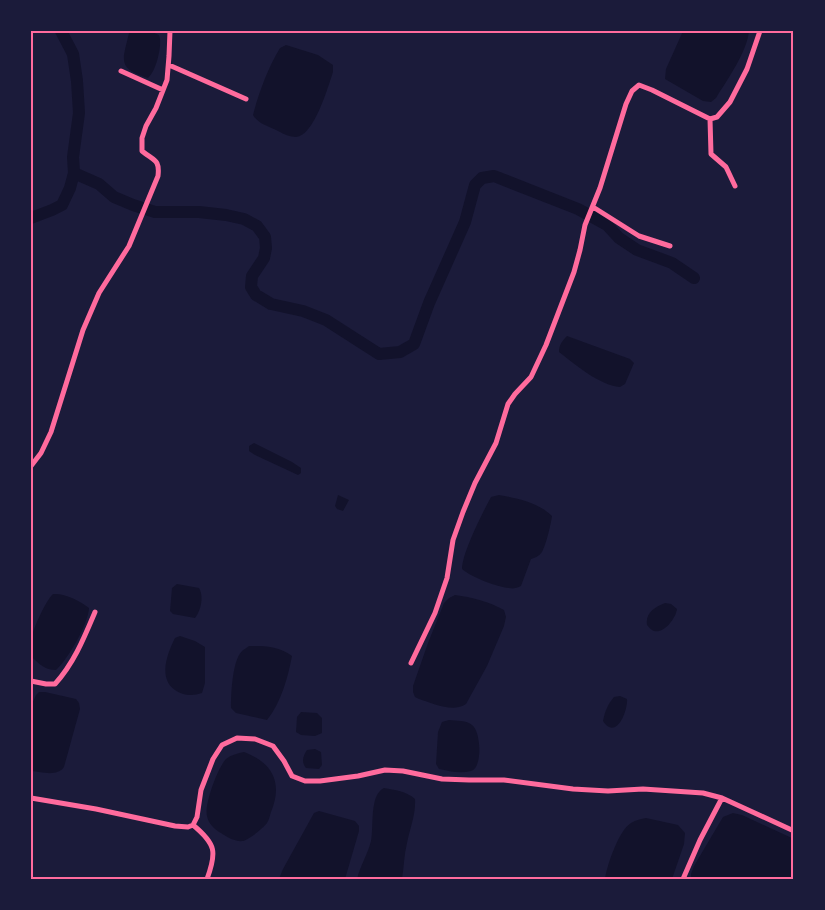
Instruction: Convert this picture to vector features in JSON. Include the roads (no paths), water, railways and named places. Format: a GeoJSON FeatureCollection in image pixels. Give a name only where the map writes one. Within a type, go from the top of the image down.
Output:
{"type":"FeatureCollection","features":[{"type":"Feature","properties":{"kind":"street"},"geometry":{"type":"LineString","coordinates":[[31,466],[41,453],[51,432],[83,330],[99,293],[129,246],[158,176],[159,166],[155,160],[142,151],[142,138],[167,80],[170,31]]}},
{"type":"Feature","properties":{"kind":"street"},"geometry":{"type":"LineString","coordinates":[[411,663],[448,578],[453,540],[475,483],[496,443],[508,404],[531,377],[546,345],[574,272],[585,225],[632,90],[639,85],[710,119],[717,117],[730,102],[747,69],[760,31]]}},
{"type":"Feature","properties":{"kind":"street"},"geometry":{"type":"LineString","coordinates":[[169,65],[246,99]]}},
{"type":"Feature","properties":{"kind":"street"},"geometry":{"type":"LineString","coordinates":[[121,72],[164,90]]}},
{"type":"Feature","properties":{"kind":"street"},"geometry":{"type":"LineString","coordinates":[[710,119],[712,154],[726,167],[735,186]]}},
{"type":"Feature","properties":{"kind":"street"},"geometry":{"type":"LineString","coordinates":[[592,208],[639,236],[670,246]]}},
{"type":"Feature","properties":{"kind":"street"},"geometry":{"type":"LineString","coordinates":[[31,681],[55,684],[80,649],[95,612]]}},
{"type":"Feature","properties":{"kind":"street"},"geometry":{"type":"LineString","coordinates":[[31,798],[188,827],[193,825],[197,817],[201,790],[213,759],[222,745],[237,738],[255,738],[273,746],[292,776],[305,781],[358,776],[385,770],[442,778],[504,780],[573,789],[608,791],[643,789],[703,793],[722,798],[794,831]]}},
{"type":"Feature","properties":{"kind":"street"},"geometry":{"type":"LineString","coordinates":[[683,879],[722,798]]}},
{"type":"Feature","properties":{"kind":"street"},"geometry":{"type":"LineString","coordinates":[[193,825],[202,832],[213,850],[213,862],[206,879]]}},
{"type":"Feature","properties":{"kind":"waterway"},"geometry":{"type":"LineString","coordinates":[[31,218],[62,205],[70,188],[74,173],[73,157],[79,113],[77,81],[73,54],[61,31]]}},
{"type":"Feature","properties":{"kind":"waterway"},"geometry":{"type":"LineString","coordinates":[[74,173],[99,184],[114,197],[155,212],[199,212],[226,215],[244,219],[257,226],[265,237],[266,248],[264,258],[252,276],[251,287],[256,295],[271,304],[303,311],[326,320],[379,354],[400,352],[414,344],[429,303],[465,222],[475,185],[482,178],[494,176],[578,209],[607,225],[619,238],[637,250],[672,263],[694,278]]}}]}
